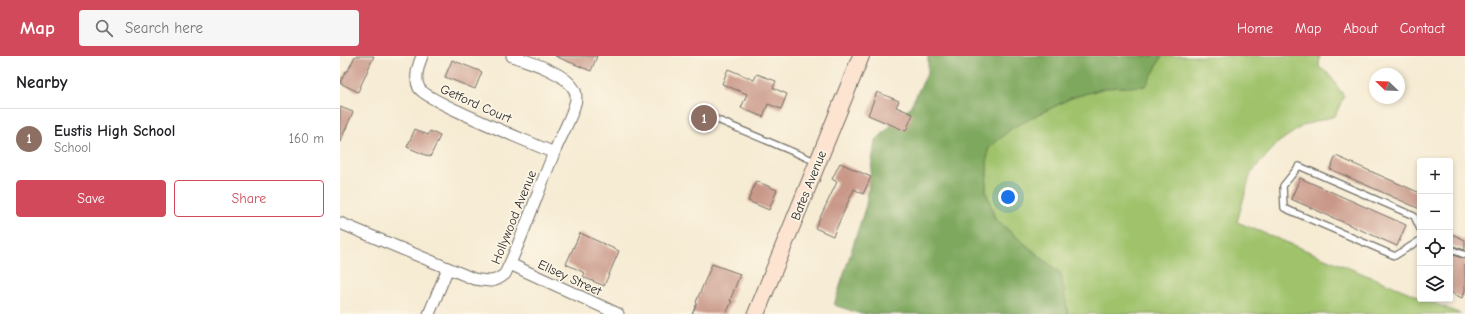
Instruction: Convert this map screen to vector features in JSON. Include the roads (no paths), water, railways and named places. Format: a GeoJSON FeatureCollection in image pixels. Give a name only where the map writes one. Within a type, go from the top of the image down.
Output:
{"type":"FeatureCollection","features":[{"type":"Feature","properties":{"kind":"street","name":"Getford Court"},"geometry":{"type":"LineString","coordinates":[[422,56],[417,74],[417,83],[420,90],[425,95],[464,115],[554,153]]}},
{"type":"Feature","properties":{"kind":"street","name":"Hollywood Avenue"},"geometry":{"type":"LineString","coordinates":[[340,223],[474,279],[492,282],[505,274],[531,213],[554,153],[570,118],[576,98],[576,93],[569,82],[540,66],[512,56]]}},
{"type":"Feature","properties":{"kind":"street","name":"Bates Avenue"},"geometry":{"type":"LineString","coordinates":[[756,314],[861,56]]}},
{"type":"Feature","properties":{"kind":"street","name":"Ellsey Street"},"geometry":{"type":"LineString","coordinates":[[510,264],[618,314]]}},
{"type":"Feature","properties":{"kind":"street"},"geometry":{"type":"LineString","coordinates":[[429,314],[448,268]]}},
{"type":"Feature","properties":{"kind":"lane"},"geometry":{"type":"LineString","coordinates":[[713,118],[818,162]]}},
{"type":"Feature","properties":{"kind":"lane"},"geometry":{"type":"LineString","coordinates":[[1417,222],[1414,216],[1299,166],[1283,186],[1284,208],[1395,256],[1417,242]]}},
{"type":"Feature","properties":{"kind":"lane"},"geometry":{"type":"LineString","coordinates":[[1453,250],[1465,255]]}},
{"type":"Feature","properties":{"kind":"place","name":"Eustis High School"},"geometry":{"type":"Point","coordinates":[704,118]}}]}
